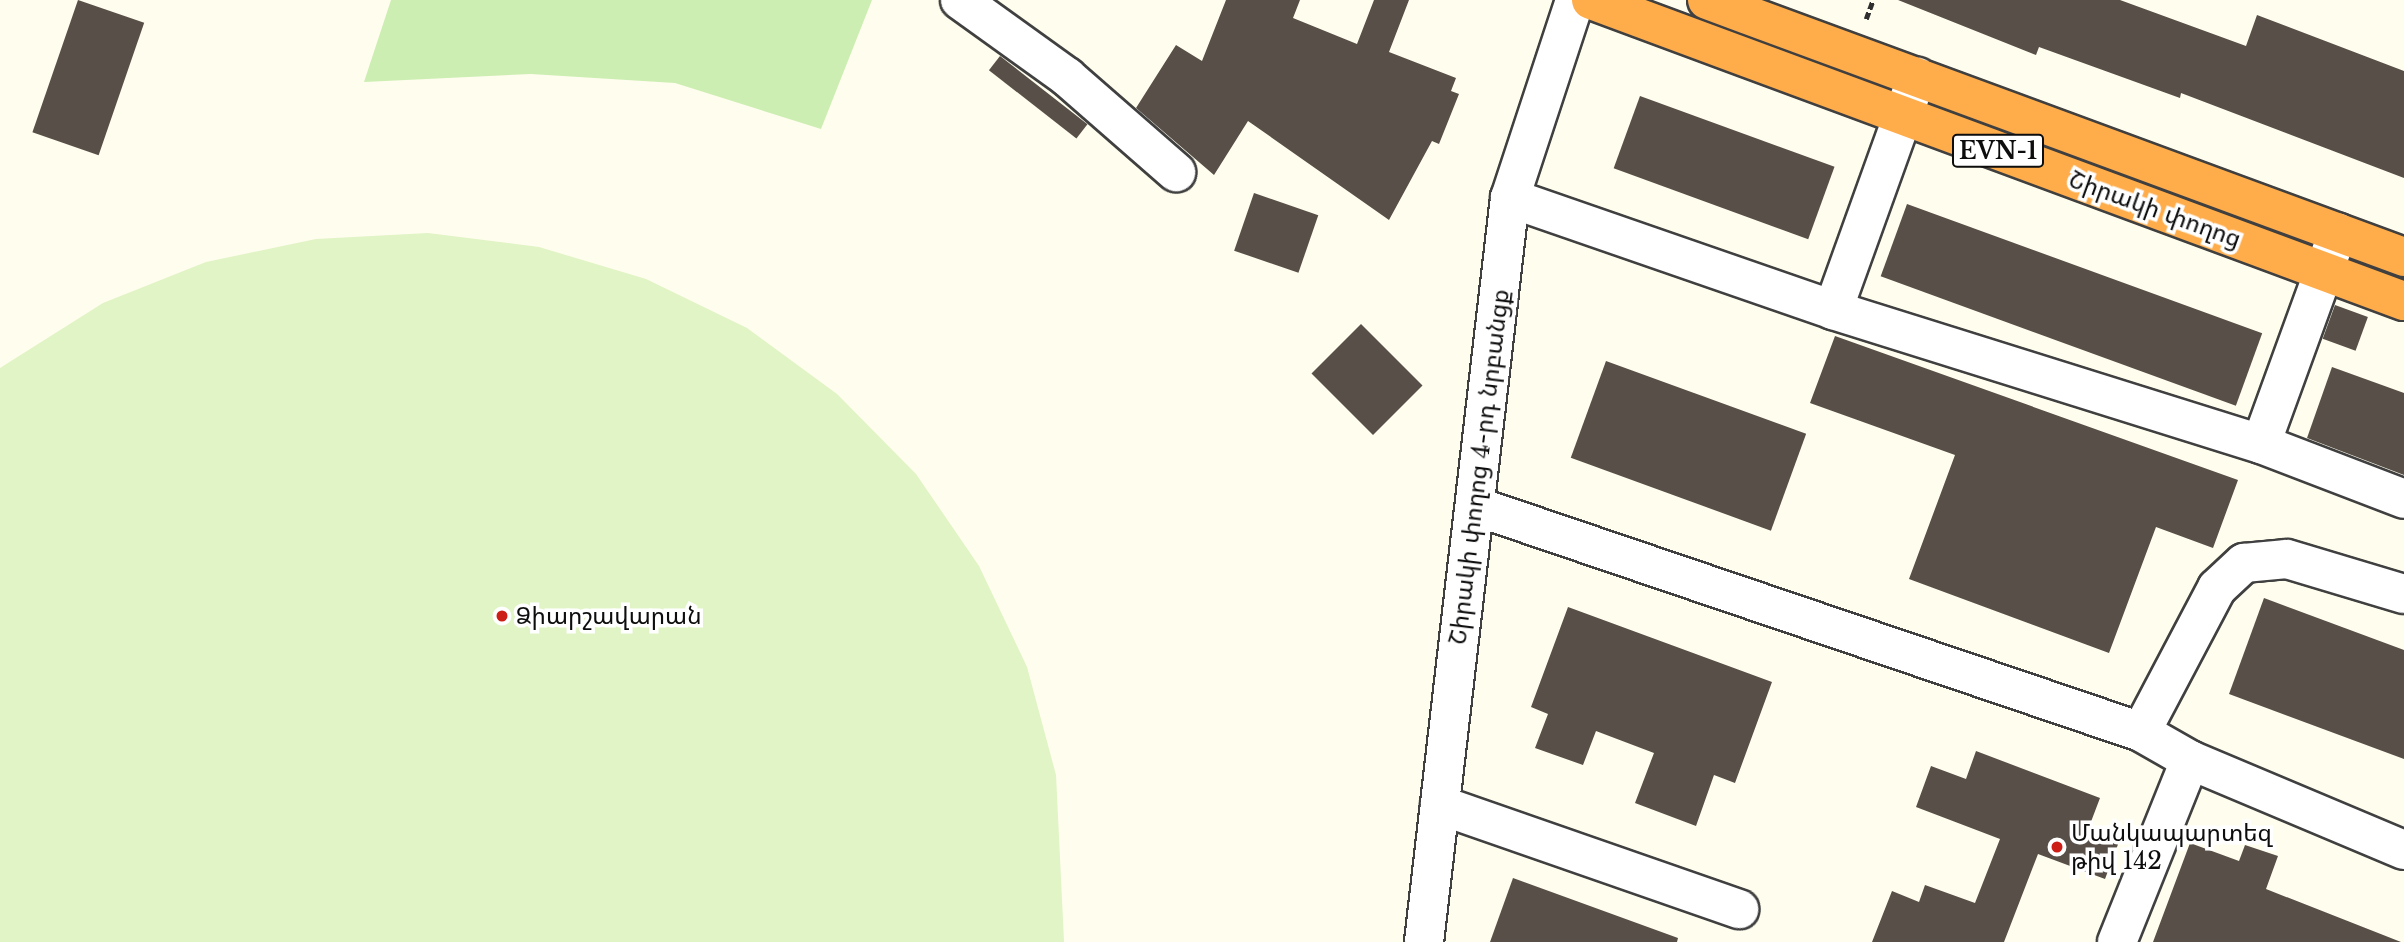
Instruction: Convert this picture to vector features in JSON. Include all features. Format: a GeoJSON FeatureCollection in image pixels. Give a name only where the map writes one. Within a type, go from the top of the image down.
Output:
{"type":"FeatureCollection","features":[{"type":"Feature","properties":{"kind":"highway","name":"Շիրակի փողոց"},"geometry":{"type":"LineString","coordinates":[[1591,0],[2404,301]]}},
{"type":"Feature","properties":{"kind":"highway","name":"Շիրակի փողոց"},"geometry":{"type":"LineString","coordinates":[[1707,0],[2404,257]]}},
{"type":"Feature","properties":{"kind":"street"},"geometry":{"type":"LineString","coordinates":[[960,0],[1067,78],[1176,172]]}},
{"type":"Feature","properties":{"kind":"street","name":"Շիրակի փողոց 4-րդ նրբանցք"},"geometry":{"type":"LineString","coordinates":[[1424,942],[1510,198],[1575,0]]}},
{"type":"Feature","properties":{"kind":"street"},"geometry":{"type":"LineString","coordinates":[[1833,310],[1917,78]]}},
{"type":"Feature","properties":{"kind":"street"},"geometry":{"type":"LineString","coordinates":[[1510,198],[1833,310],[2261,444],[2404,499]]}},
{"type":"Feature","properties":{"kind":"street"},"geometry":{"type":"LineString","coordinates":[[2261,444],[2338,233]]}},
{"type":"Feature","properties":{"kind":"street"},"geometry":{"type":"LineString","coordinates":[[1475,506],[2141,732],[2190,760],[2404,850]]}},
{"type":"Feature","properties":{"kind":"street"},"geometry":{"type":"LineString","coordinates":[[2141,732],[2217,588],[2244,563],[2287,559],[2404,594]]}},
{"type":"Feature","properties":{"kind":"street"},"geometry":{"type":"LineString","coordinates":[[2117,942],[2190,760]]}},
{"type":"Feature","properties":{"kind":"street"},"geometry":{"type":"LineString","coordinates":[[1440,804],[1739,909]]}},
{"type":"Feature","properties":{"kind":"path"},"geometry":{"type":"LineString","coordinates":[[1866,20],[1873,0]]}},
{"type":"Feature","properties":{"kind":"green space"},"geometry":{"type":"Polygon","coordinates":[[[391,0],[872,0],[821,129],[675,83],[531,74],[364,82],[391,0]]]}},
{"type":"Feature","properties":{"kind":"green space","name":"Ձիարշավարան"},"geometry":{"type":"Polygon","coordinates":[[[428,233],[539,247],[646,279],[747,328],[837,394],[916,474],[979,566],[1027,667],[1056,775],[1064,942],[0,942],[0,368],[103,303],[206,262],[316,239],[428,233]]]}},
{"type":"Feature","properties":{"kind":"building"},"geometry":{"type":"Polygon","coordinates":[[[78,0],[144,23],[99,155],[32,132],[78,0]]]}},
{"type":"Feature","properties":{"kind":"building"},"geometry":{"type":"Polygon","coordinates":[[[1226,0],[1300,0],[1293,18],[1357,44],[1374,0],[1409,0],[1389,52],[1456,78],[1451,91],[1459,94],[1439,144],[1432,141],[1389,220],[1248,121],[1214,175],[1136,108],[1176,45],[1202,61],[1226,0]]]}},
{"type":"Feature","properties":{"kind":"building"},"geometry":{"type":"Polygon","coordinates":[[[1898,0],[2120,0],[2246,46],[2257,15],[2404,71],[2404,178],[2181,93],[2180,98],[2039,47],[2036,55],[1898,0]]]}},
{"type":"Feature","properties":{"kind":"building"},"geometry":{"type":"Polygon","coordinates":[[[1000,56],[1087,124],[1076,139],[989,70],[1000,56]]]}},
{"type":"Feature","properties":{"kind":"building"},"geometry":{"type":"Polygon","coordinates":[[[1640,96],[1835,167],[1808,239],[1614,168],[1640,96]]]}},
{"type":"Feature","properties":{"kind":"building"},"geometry":{"type":"Polygon","coordinates":[[[1254,193],[1318,215],[1298,273],[1234,251],[1254,193]]]}},
{"type":"Feature","properties":{"kind":"building"},"geometry":{"type":"Polygon","coordinates":[[[1907,204],[2262,333],[2236,406],[1881,276],[1907,204]]]}},
{"type":"Feature","properties":{"kind":"building"},"geometry":{"type":"Polygon","coordinates":[[[2335,305],[2368,317],[2356,351],[2323,339],[2335,305]]]}},
{"type":"Feature","properties":{"kind":"building"},"geometry":{"type":"Polygon","coordinates":[[[1361,324],[1423,386],[1373,435],[1312,373],[1361,324]]]}},
{"type":"Feature","properties":{"kind":"building"},"geometry":{"type":"Polygon","coordinates":[[[1835,336],[2238,480],[2213,548],[2156,527],[2109,653],[1909,579],[1955,455],[1810,403],[1835,336]]]}},
{"type":"Feature","properties":{"kind":"building"},"geometry":{"type":"Polygon","coordinates":[[[1606,361],[1806,434],[1771,531],[1571,458],[1606,361]]]}},
{"type":"Feature","properties":{"kind":"building"},"geometry":{"type":"Polygon","coordinates":[[[2332,367],[2404,393],[2404,475],[2307,438],[2332,367]]]}},
{"type":"Feature","properties":{"kind":"building"},"geometry":{"type":"Polygon","coordinates":[[[2264,598],[2404,650],[2404,759],[2229,694],[2264,598]]]}},
{"type":"Feature","properties":{"kind":"building"},"geometry":{"type":"Polygon","coordinates":[[[1568,607],[1772,682],[1735,783],[1714,775],[1696,826],[1635,803],[1654,753],[1596,731],[1583,765],[1535,748],[1548,714],[1531,707],[1568,607]]]}},
{"type":"Feature","properties":{"kind":"building","name":"Մանկապարտեզ թիվ 142"},"geometry":{"type":"Polygon","coordinates":[[[1976,751],[2100,798],[2089,827],[2120,839],[2105,879],[2038,854],[2004,942],[1872,942],[1892,891],[1919,902],[1925,885],[1975,903],[2000,839],[1916,807],[1931,766],[1966,779],[1976,751]]]}},
{"type":"Feature","properties":{"kind":"building"},"geometry":{"type":"Polygon","coordinates":[[[2190,843],[2239,861],[2245,845],[2278,856],[2266,889],[2401,942],[2153,942],[2190,843]]]}},
{"type":"Feature","properties":{"kind":"building"},"geometry":{"type":"Polygon","coordinates":[[[1513,878],[1678,938],[1677,942],[1490,942],[1513,878]]]}},
{"type":"Feature","properties":{"kind":"place","name":"Ձիարշավարան"},"geometry":{"type":"Point","coordinates":[502,616]}},
{"type":"Feature","properties":{"kind":"place","name":"Մանկապարտեզ թիվ 142"},"geometry":{"type":"Point","coordinates":[2057,847]}}]}
